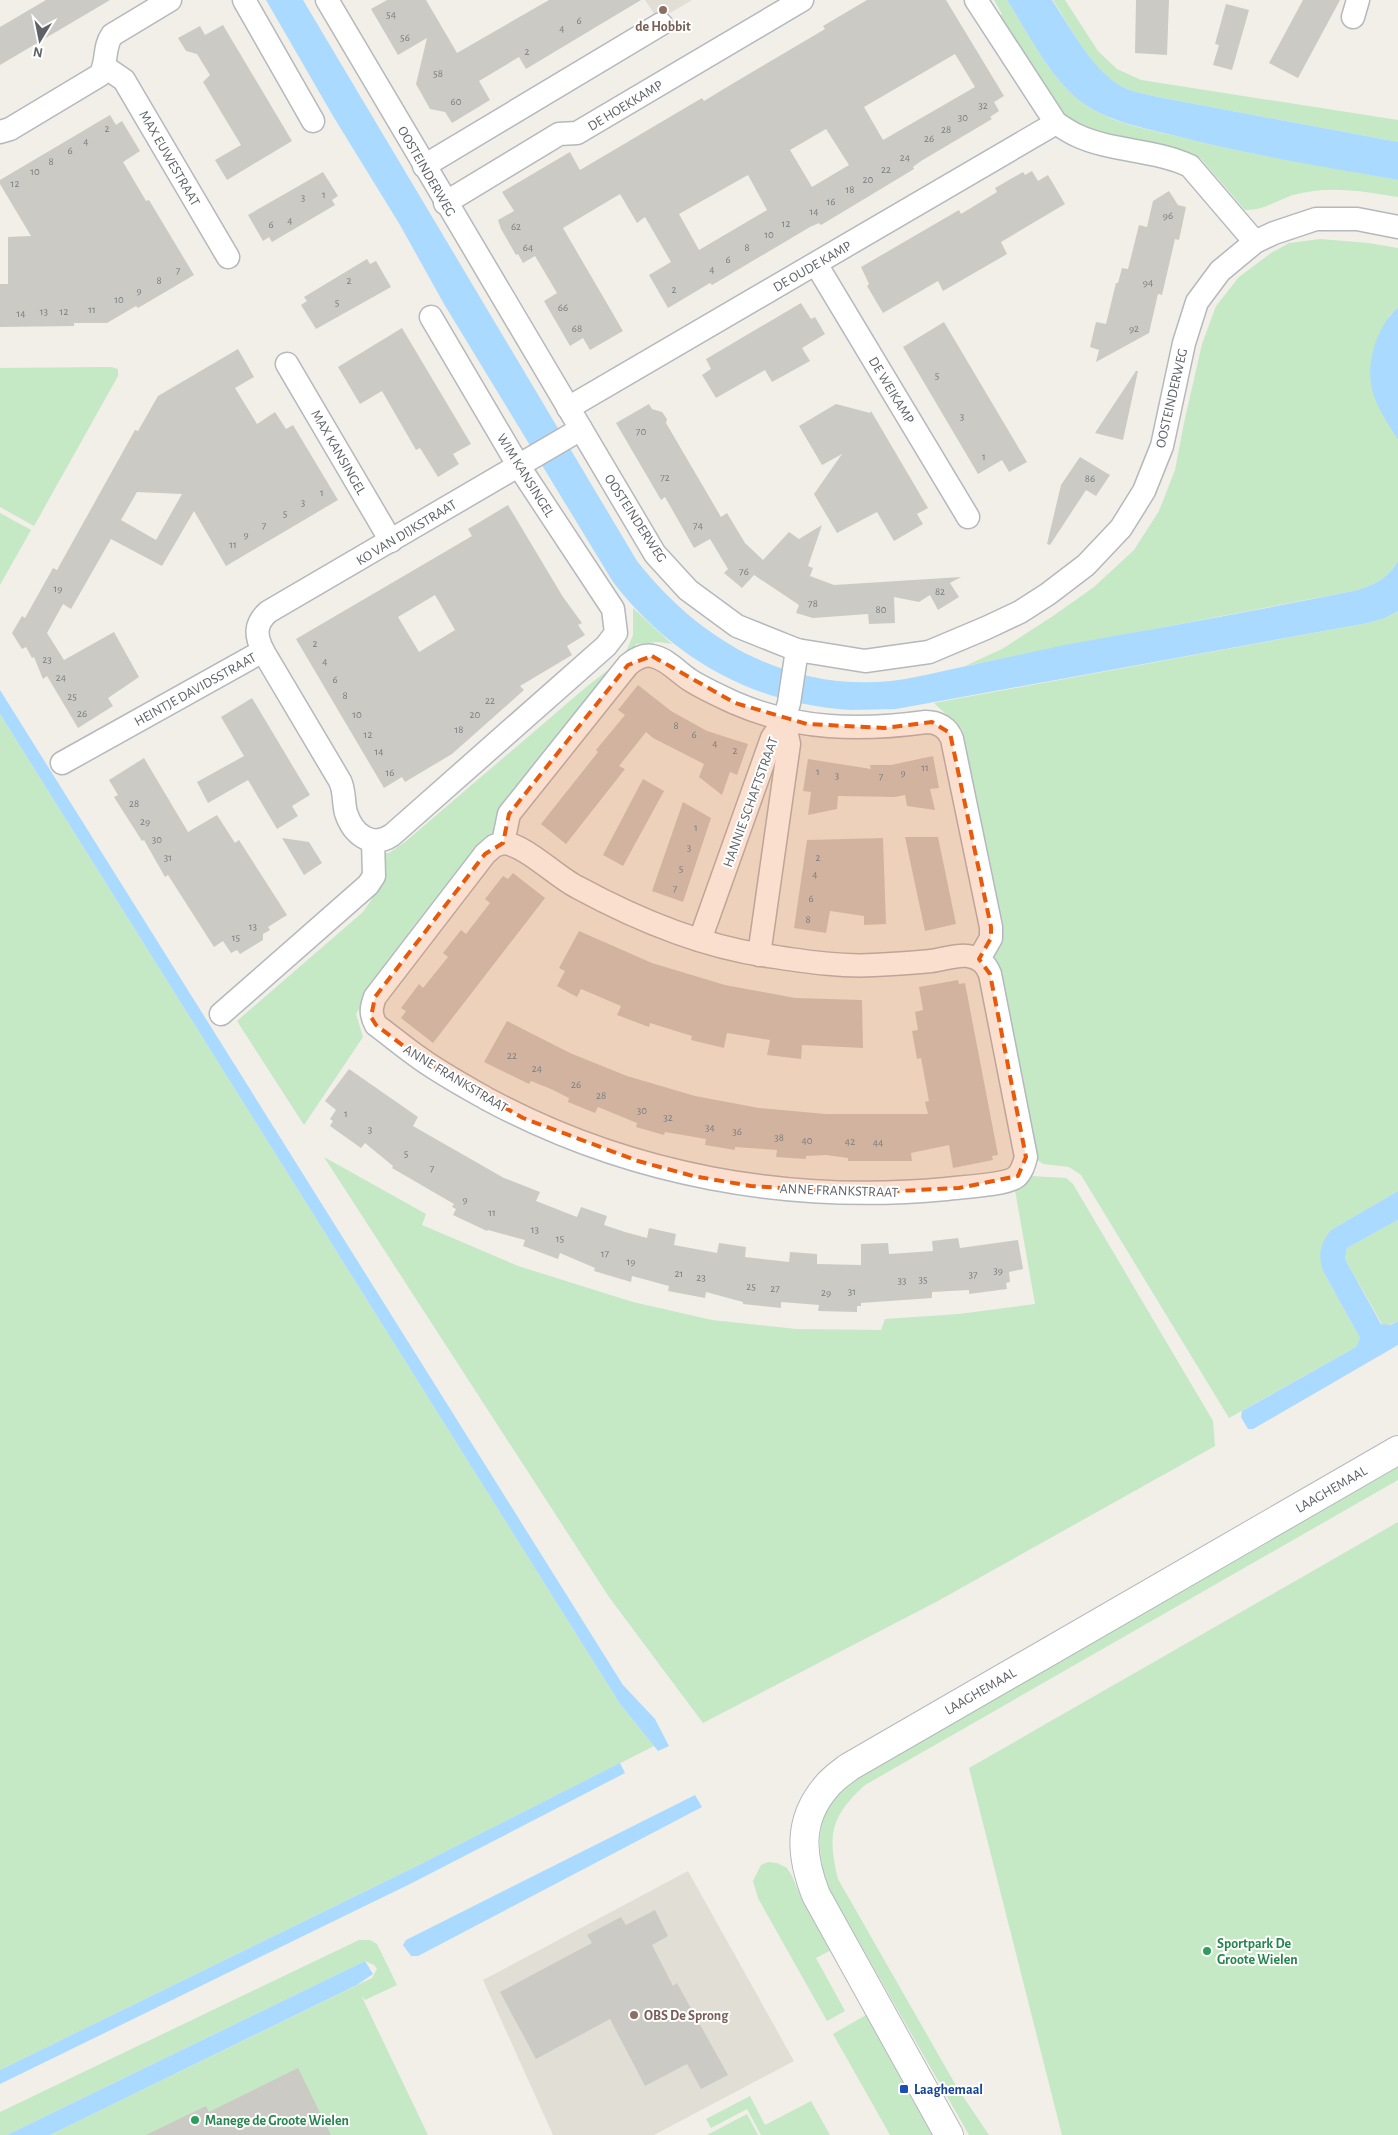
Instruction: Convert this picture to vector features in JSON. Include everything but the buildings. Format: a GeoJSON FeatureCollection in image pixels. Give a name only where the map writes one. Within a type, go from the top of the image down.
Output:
{"type":"FeatureCollection","features":[{"type":"Feature","properties":{"kind":"street"},"geometry":{"type":"LineString","coordinates":[[0,132],[10,129],[100,75],[105,67],[105,48],[112,35],[170,0]]}},
{"type":"Feature","properties":{"kind":"street"},"geometry":{"type":"LineString","coordinates":[[244,0],[314,121]]}},
{"type":"Feature","properties":{"kind":"street","name":"OOSTEINDERWEG"},"geometry":{"type":"LineString","coordinates":[[326,0],[568,408],[575,433],[655,554],[688,590],[737,626],[797,650],[865,661],[929,652],[1020,612],[1048,594],[1086,565],[1121,528],[1144,491],[1162,446],[1184,343],[1197,302],[1220,271],[1255,242],[1274,233],[1316,219],[1357,219],[1398,226]]}},
{"type":"Feature","properties":{"kind":"street","name":"DE HOEKKAMP"},"geometry":{"type":"LineString","coordinates":[[445,202],[559,134],[577,133],[802,0]]}},
{"type":"Feature","properties":{"kind":"street"},"geometry":{"type":"LineString","coordinates":[[976,0],[1056,123],[1083,137],[1175,159],[1190,166],[1255,242]]}},
{"type":"Feature","properties":{"kind":"street"},"geometry":{"type":"LineString","coordinates":[[424,166],[660,24]]}},
{"type":"Feature","properties":{"kind":"street","name":"MAX EUWESTRAAT"},"geometry":{"type":"LineString","coordinates":[[105,67],[124,80],[228,257]]}},
{"type":"Feature","properties":{"kind":"street","name":"DE OUDE KAMP"},"geometry":{"type":"LineString","coordinates":[[568,408],[1056,123]]}},
{"type":"Feature","properties":{"kind":"street","name":"DE WEIKAMP"},"geometry":{"type":"LineString","coordinates":[[816,264],[968,517]]}},
{"type":"Feature","properties":{"kind":"street","name":"WIM KANSINGEL"},"geometry":{"type":"LineString","coordinates":[[373,841],[383,841],[392,835],[606,646],[616,633],[613,609],[525,461],[432,317]]}},
{"type":"Feature","properties":{"kind":"street","name":"MAX KANSINGEL"},"geometry":{"type":"LineString","coordinates":[[287,364],[391,541]]}},
{"type":"Feature","properties":{"kind":"street","name":"KO VAN DIJKSTRAAT"},"geometry":{"type":"LineString","coordinates":[[263,651],[257,638],[257,627],[268,612],[575,433]]}},
{"type":"Feature","properties":{"kind":"street"},"geometry":{"type":"LineString","coordinates":[[786,712],[797,650]]}},
{"type":"Feature","properties":{"kind":"street","name":"HEINTJE DAVIDSSTRAAT"},"geometry":{"type":"LineString","coordinates":[[62,763],[263,651],[344,788],[346,812],[363,838],[373,841]]}},
{"type":"Feature","properties":{"kind":"street"},"geometry":{"type":"LineString","coordinates":[[642,656],[652,656],[661,660],[690,680],[735,703],[786,712],[850,728],[884,728],[932,722],[942,726],[950,733],[991,927],[991,938],[979,959],[966,955],[932,961],[872,965],[830,964],[759,955],[700,940],[664,928],[611,905],[575,886],[517,846],[503,843],[509,814],[628,665],[642,656]]}},
{"type":"Feature","properties":{"kind":"street","name":"HANNIE SCHAFTSTRAAT"},"geometry":{"type":"LineString","coordinates":[[700,940],[772,738],[786,712]]}},
{"type":"Feature","properties":{"kind":"street","name":"HANNIE SCHAFTSTRAAT"},"geometry":{"type":"LineString","coordinates":[[759,955],[789,744],[786,712]]}},
{"type":"Feature","properties":{"kind":"street"},"geometry":{"type":"LineString","coordinates":[[220,1014],[368,886],[374,876],[373,841]]}},
{"type":"Feature","properties":{"kind":"street","name":"ANNE FRANKSTRAAT"},"geometry":{"type":"LineString","coordinates":[[503,843],[494,846],[485,854],[375,997],[371,1007],[371,1017],[376,1025],[422,1060],[469,1089],[523,1118],[638,1162],[693,1176],[751,1186],[809,1192],[857,1193],[906,1193],[959,1188],[1010,1181],[1018,1176],[1023,1168],[1026,1157],[990,974],[986,966],[979,959]]}},
{"type":"Feature","properties":{"kind":"street","name":"LAAGHEMAAL"},"geometry":{"type":"LineString","coordinates":[[949,2135],[816,1895],[806,1872],[803,1848],[806,1824],[813,1806],[826,1786],[849,1766],[1398,1450]]}},
{"type":"Feature","properties":{"kind":"highlighted area"},"geometry":{"type":"Polygon","coordinates":[[[652,656],[735,703],[807,724],[884,728],[932,722],[950,733],[991,927],[991,938],[979,959],[990,974],[1026,1157],[1018,1176],[959,1188],[857,1193],[751,1186],[693,1176],[638,1161],[523,1118],[422,1060],[376,1025],[371,1017],[375,997],[485,854],[503,843],[509,814],[628,665],[652,656]]]}},
{"type":"Feature","properties":{"kind":"shaded area","name":"de Hobbit"},"geometry":{"type":"Polygon","coordinates":[[[645,0],[692,0],[658,20],[645,0]]]}},
{"type":"Feature","properties":{"kind":"shaded area","name":"OBS De Sprong"},"geometry":{"type":"Polygon","coordinates":[[[688,1871],[794,2061],[654,2135],[553,2135],[483,1980],[688,1871]]]}},
{"type":"Feature","properties":{"kind":"green space"},"geometry":{"type":"Polygon","coordinates":[[[994,0],[1007,0],[1050,69],[1071,93],[1093,110],[1114,120],[1137,127],[1228,148],[1398,180],[1398,197],[1359,191],[1319,190],[1293,195],[1264,207],[1245,210],[1201,159],[1192,153],[1088,128],[1071,119],[1057,108],[998,17],[1002,14],[994,0]]]}},
{"type":"Feature","properties":{"kind":"green space"},"geometry":{"type":"Polygon","coordinates":[[[1053,0],[1065,0],[1098,51],[1117,69],[1141,80],[1398,120],[1398,142],[1163,98],[1125,88],[1114,82],[1093,62],[1053,0]]]}},
{"type":"Feature","properties":{"kind":"green space"},"geometry":{"type":"Polygon","coordinates":[[[1320,239],[1368,243],[1398,248],[1398,307],[1389,316],[1385,417],[1398,440],[1398,561],[1390,572],[1376,583],[1358,590],[965,666],[1002,649],[1053,616],[1094,587],[1134,550],[1159,511],[1175,470],[1202,344],[1216,306],[1239,277],[1271,253],[1289,243],[1320,239]]]}},
{"type":"Feature","properties":{"kind":"green space"},"geometry":{"type":"Polygon","coordinates":[[[111,367],[118,369],[118,376],[34,526],[0,507],[0,368],[111,367]]]}},
{"type":"Feature","properties":{"kind":"green space"},"geometry":{"type":"Polygon","coordinates":[[[0,513],[31,530],[0,585],[0,513]]]}},
{"type":"Feature","properties":{"kind":"green space"},"geometry":{"type":"Polygon","coordinates":[[[633,608],[672,644],[659,642],[636,644],[493,837],[481,842],[387,967],[356,1014],[363,1037],[304,1125],[237,1021],[363,912],[376,891],[381,871],[381,853],[389,853],[405,842],[618,662],[626,652],[633,635],[633,608]]]}},
{"type":"Feature","properties":{"kind":"green space"},"geometry":{"type":"Polygon","coordinates":[[[1398,611],[1398,1191],[1331,1230],[1324,1273],[1360,1338],[1356,1347],[1229,1418],[1081,1175],[1069,1167],[1043,1164],[1035,1158],[994,960],[1002,924],[962,729],[934,703],[1368,623],[1385,618],[1398,611]]]}},
{"type":"Feature","properties":{"kind":"green space"},"geometry":{"type":"Polygon","coordinates":[[[0,714],[620,1704],[654,1746],[415,1867],[0,2070],[0,714]]]}},
{"type":"Feature","properties":{"kind":"green space"},"geometry":{"type":"Polygon","coordinates":[[[324,1157],[426,1214],[422,1225],[518,1266],[633,1302],[712,1320],[796,1329],[881,1330],[885,1319],[959,1314],[1035,1304],[1015,1190],[1026,1184],[1032,1176],[1066,1178],[1073,1184],[1213,1421],[1215,1446],[936,1602],[703,1723],[609,1597],[324,1157]]]}},
{"type":"Feature","properties":{"kind":"green space"},"geometry":{"type":"Polygon","coordinates":[[[1398,1220],[1398,1321],[1386,1326],[1382,1324],[1345,1259],[1347,1248],[1398,1220]]]}},
{"type":"Feature","properties":{"kind":"green space"},"geometry":{"type":"Polygon","coordinates":[[[1398,1465],[1398,1480],[865,1785],[845,1806],[839,1816],[833,1838],[838,1879],[958,2089],[989,2135],[969,2135],[826,1884],[821,1860],[820,1837],[825,1814],[830,1803],[839,1790],[858,1774],[1398,1465]]]}},
{"type":"Feature","properties":{"kind":"green space","name":"Sportpark De Groote Wielen"},"geometry":{"type":"Polygon","coordinates":[[[1398,1522],[1398,2135],[1062,2135],[969,1768],[1398,1522]]]}},
{"type":"Feature","properties":{"kind":"green space"},"geometry":{"type":"Polygon","coordinates":[[[768,1862],[777,1863],[787,1868],[831,1950],[816,1958],[845,2011],[827,2021],[758,1898],[753,1881],[761,1865],[768,1862]]]}},
{"type":"Feature","properties":{"kind":"green space"},"geometry":{"type":"Polygon","coordinates":[[[359,1940],[370,1940],[377,1944],[397,1985],[365,2000],[361,1995],[428,2135],[50,2135],[372,1978],[377,1969],[374,1965],[365,1961],[7,2135],[0,2135],[0,2112],[359,1940]]]}},
{"type":"Feature","properties":{"kind":"green space"},"geometry":{"type":"Polygon","coordinates":[[[866,2015],[932,2135],[890,2135],[833,2034],[866,2015]]]}},
{"type":"Feature","properties":{"kind":"green space"},"geometry":{"type":"Polygon","coordinates":[[[750,2096],[765,2125],[811,2101],[830,2135],[761,2135],[747,2109],[711,2128],[706,2119],[750,2096]]]}},
{"type":"Feature","properties":{"kind":"green space"},"geometry":{"type":"Polygon","coordinates":[[[747,2114],[758,2135],[707,2135],[747,2114]]]}},
{"type":"Feature","properties":{"kind":"water"},"geometry":{"type":"Polygon","coordinates":[[[266,0],[303,0],[637,561],[662,590],[689,615],[718,637],[749,655],[782,669],[816,678],[853,682],[898,680],[1065,645],[1358,590],[1381,580],[1398,561],[1398,611],[1385,618],[1368,623],[896,709],[850,710],[814,706],[780,698],[748,687],[717,672],[688,654],[661,633],[636,609],[613,582],[444,304],[400,225],[333,116],[266,0]]]}},
{"type":"Feature","properties":{"kind":"water"},"geometry":{"type":"Polygon","coordinates":[[[1007,0],[1052,0],[1093,62],[1114,82],[1129,90],[1398,142],[1398,180],[1225,148],[1113,119],[1083,103],[1061,82],[1050,69],[1007,0]]]}},
{"type":"Feature","properties":{"kind":"water"},"geometry":{"type":"Polygon","coordinates":[[[1398,307],[1398,440],[1375,399],[1370,375],[1373,350],[1377,338],[1383,326],[1398,307]]]}},
{"type":"Feature","properties":{"kind":"water"},"geometry":{"type":"Polygon","coordinates":[[[0,690],[623,1685],[655,1719],[669,1746],[658,1751],[620,1704],[0,714],[0,690]]]}},
{"type":"Feature","properties":{"kind":"water"},"geometry":{"type":"Polygon","coordinates":[[[1398,1191],[1398,1220],[1347,1248],[1345,1259],[1381,1324],[1390,1325],[1398,1321],[1398,1345],[1253,1429],[1248,1429],[1241,1417],[1242,1411],[1356,1347],[1360,1338],[1322,1267],[1320,1256],[1322,1245],[1331,1230],[1398,1191]]]}},
{"type":"Feature","properties":{"kind":"water"},"geometry":{"type":"Polygon","coordinates":[[[620,1763],[625,1773],[412,1883],[0,2084],[0,2070],[415,1867],[620,1763]]]}},
{"type":"Feature","properties":{"kind":"water"},"geometry":{"type":"Polygon","coordinates":[[[695,1795],[702,1807],[418,1956],[411,1956],[403,1945],[406,1940],[695,1795]]]}},
{"type":"Feature","properties":{"kind":"water"},"geometry":{"type":"Polygon","coordinates":[[[365,1961],[373,1974],[357,1985],[50,2135],[7,2135],[365,1961]]]}},
{"type":"Feature","properties":{"kind":"place","name":"de Hobbit"},"geometry":{"type":"Point","coordinates":[663,10]}},
{"type":"Feature","properties":{"kind":"place","name":"Sportpark De Groote Wielen"},"geometry":{"type":"Point","coordinates":[1207,1951]}},
{"type":"Feature","properties":{"kind":"place","name":"OBS De Sprong"},"geometry":{"type":"Point","coordinates":[634,2015]}},
{"type":"Feature","properties":{"kind":"place","name":"Laaghemaal"},"geometry":{"type":"Point","coordinates":[904,2089]}},
{"type":"Feature","properties":{"kind":"place","name":"Manege de Groote Wielen"},"geometry":{"type":"Point","coordinates":[195,2120]}}]}
